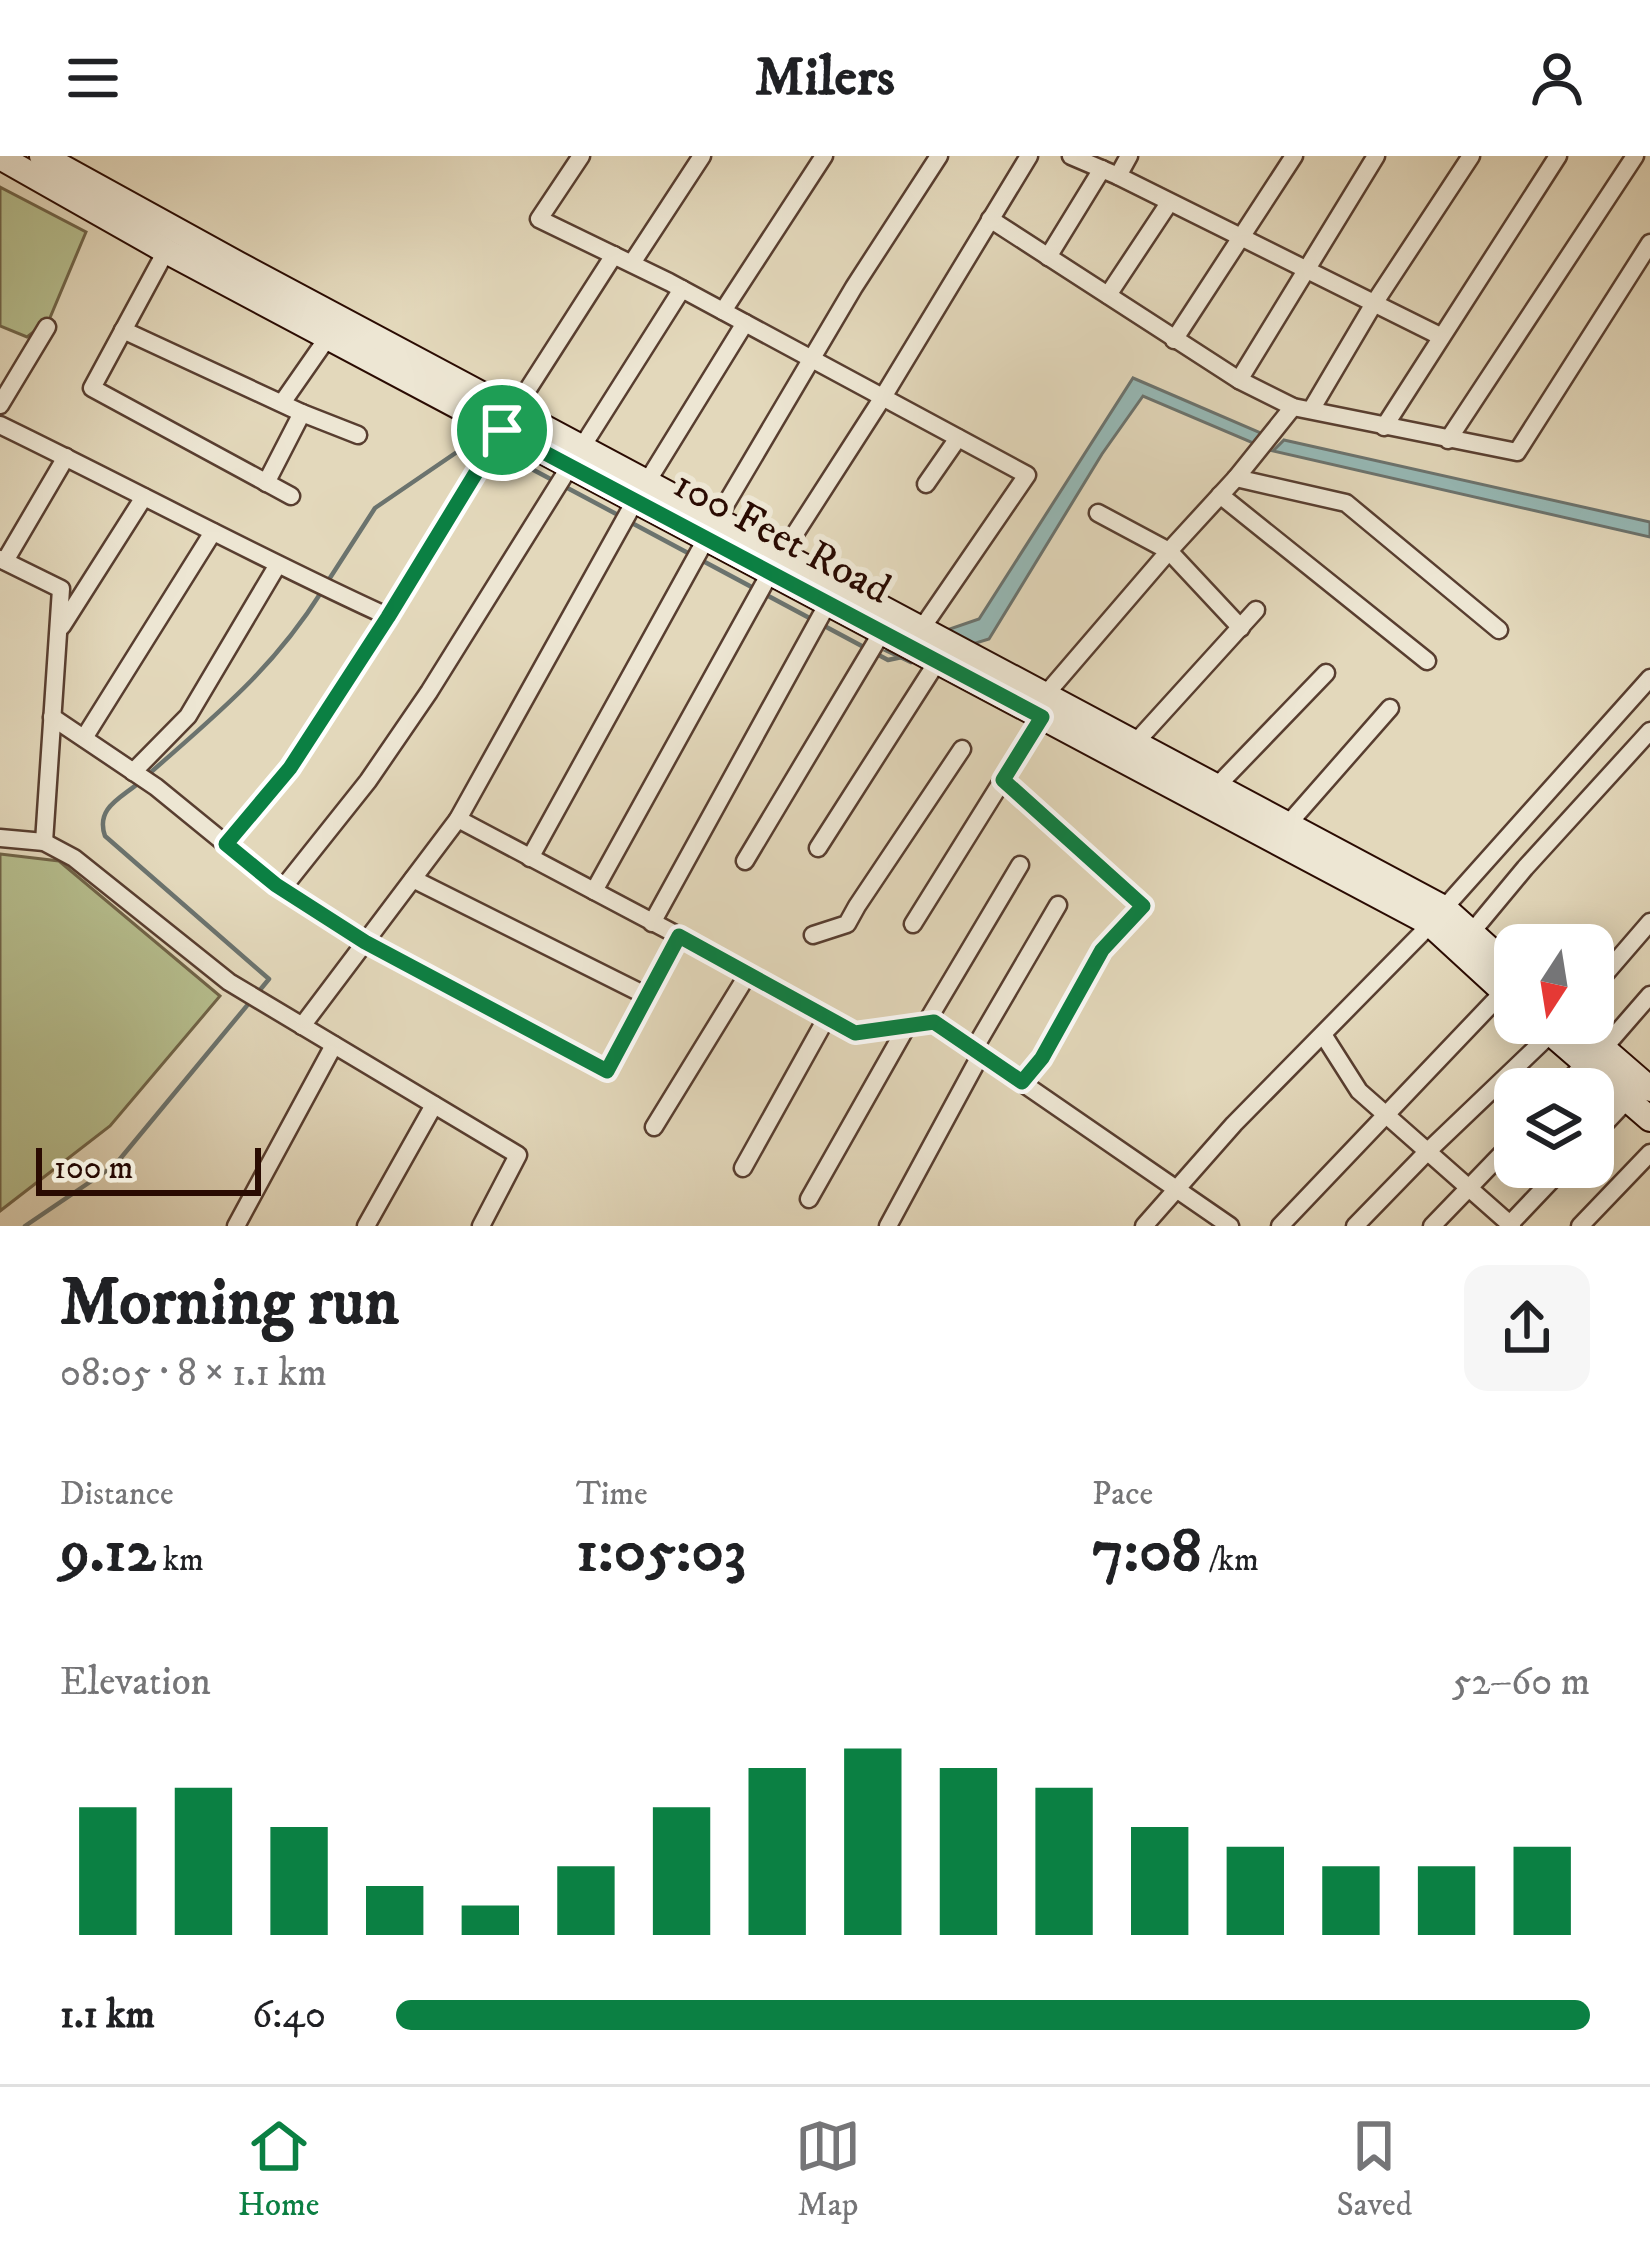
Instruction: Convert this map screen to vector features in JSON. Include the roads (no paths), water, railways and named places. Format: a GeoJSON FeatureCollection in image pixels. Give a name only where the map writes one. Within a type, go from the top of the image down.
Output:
{"type":"FeatureCollection","features":[{"type":"Feature","properties":{"kind":"main road","name":"100 Feet Road"},"geometry":{"type":"LineString","coordinates":[[42,156],[508,420],[887,622],[937,662],[983,673]]}},
{"type":"Feature","properties":{"kind":"main road","name":"100 Feet Road"},"geometry":{"type":"LineString","coordinates":[[0,157],[328,337],[508,420]]}},
{"type":"Feature","properties":{"kind":"main road","name":"100 Feet Road"},"geometry":{"type":"LineString","coordinates":[[776,563],[828,603],[922,628],[983,673],[1471,933],[1494,965]]}},
{"type":"Feature","properties":{"kind":"main road","name":"100 Feet Road"},"geometry":{"type":"LineString","coordinates":[[1044,706],[1136,742],[1288,823],[1436,916],[1494,972]]}},
{"type":"Feature","properties":{"kind":"main road"},"geometry":{"type":"LineString","coordinates":[[1579,1044],[1639,1094],[1650,1119]]}},
{"type":"Feature","properties":{"kind":"street"},"geometry":{"type":"LineString","coordinates":[[581,156],[538,220],[632,263],[1028,475],[922,628]]}},
{"type":"Feature","properties":{"kind":"street"},"geometry":{"type":"LineString","coordinates":[[632,263],[702,156]]}},
{"type":"Feature","properties":{"kind":"street"},"geometry":{"type":"LineString","coordinates":[[724,311],[824,156]]}},
{"type":"Feature","properties":{"kind":"street"},"geometry":{"type":"LineString","coordinates":[[530,858],[712,529],[854,287],[939,156]]}},
{"type":"Feature","properties":{"kind":"street"},"geometry":{"type":"LineString","coordinates":[[594,891],[776,563],[1028,156]]}},
{"type":"Feature","properties":{"kind":"street"},"geometry":{"type":"LineString","coordinates":[[1071,156],[1440,337]]}},
{"type":"Feature","properties":{"kind":"street"},"geometry":{"type":"LineString","coordinates":[[1048,257],[1110,173],[1130,156]]}},
{"type":"Feature","properties":{"kind":"street"},"geometry":{"type":"LineString","coordinates":[[1174,340],[1294,156]]}},
{"type":"Feature","properties":{"kind":"street"},"geometry":{"type":"LineString","coordinates":[[1239,380],[1376,156]]}},
{"type":"Feature","properties":{"kind":"street"},"geometry":{"type":"LineString","coordinates":[[913,924],[1044,706],[1168,551],[1267,440],[1302,408],[1471,156]]}},
{"type":"Feature","properties":{"kind":"street"},"geometry":{"type":"LineString","coordinates":[[1384,427],[1558,156]]}},
{"type":"Feature","properties":{"kind":"street"},"geometry":{"type":"LineString","coordinates":[[1448,440],[1635,156]]}},
{"type":"Feature","properties":{"kind":"street"},"geometry":{"type":"LineString","coordinates":[[1108,296],[1169,203]]}},
{"type":"Feature","properties":{"kind":"street"},"geometry":{"type":"LineString","coordinates":[[990,219],[1239,380],[1302,408],[1516,452],[1650,242]]}},
{"type":"Feature","properties":{"kind":"street"},"geometry":{"type":"LineString","coordinates":[[166,251],[92,388],[291,496]]}},
{"type":"Feature","properties":{"kind":"street"},"geometry":{"type":"LineString","coordinates":[[226,844],[290,768],[614,254]]}},
{"type":"Feature","properties":{"kind":"street"},"geometry":{"type":"LineString","coordinates":[[282,889],[368,781],[417,710],[682,290]]}},
{"type":"Feature","properties":{"kind":"street"},"geometry":{"type":"LineString","coordinates":[[302,1026],[458,819],[641,491],[745,323]]}},
{"type":"Feature","properties":{"kind":"street"},"geometry":{"type":"LineString","coordinates":[[0,404],[47,326]]}},
{"type":"Feature","properties":{"kind":"street"},"geometry":{"type":"LineString","coordinates":[[123,330],[358,435]]}},
{"type":"Feature","properties":{"kind":"street"},"geometry":{"type":"LineString","coordinates":[[282,403],[328,337]]}},
{"type":"Feature","properties":{"kind":"street"},"geometry":{"type":"LineString","coordinates":[[266,483],[302,413]]}},
{"type":"Feature","properties":{"kind":"street"},"geometry":{"type":"LineString","coordinates":[[0,424],[277,566],[388,617]]}},
{"type":"Feature","properties":{"kind":"street"},"geometry":{"type":"LineString","coordinates":[[926,484],[958,438]]}},
{"type":"Feature","properties":{"kind":"street"},"geometry":{"type":"LineString","coordinates":[[44,842],[61,589],[3,560],[66,457]]}},
{"type":"Feature","properties":{"kind":"street"},"geometry":{"type":"LineString","coordinates":[[1236,478],[1346,502],[1499,630]]}},
{"type":"Feature","properties":{"kind":"street"},"geometry":{"type":"LineString","coordinates":[[1220,495],[1427,661]]}},
{"type":"Feature","properties":{"kind":"street"},"geometry":{"type":"LineString","coordinates":[[58,632],[144,497]]}},
{"type":"Feature","properties":{"kind":"street"},"geometry":{"type":"LineString","coordinates":[[1098,513],[1168,551],[1241,628]]}},
{"type":"Feature","properties":{"kind":"street"},"geometry":{"type":"LineString","coordinates":[[83,738],[212,532]]}},
{"type":"Feature","properties":{"kind":"street"},"geometry":{"type":"LineString","coordinates":[[134,772],[188,716],[277,566]]}},
{"type":"Feature","properties":{"kind":"street"},"geometry":{"type":"LineString","coordinates":[[652,922],[828,603]]}},
{"type":"Feature","properties":{"kind":"street"},"geometry":{"type":"LineString","coordinates":[[1136,742],[1256,610]]}},
{"type":"Feature","properties":{"kind":"street"},"geometry":{"type":"LineString","coordinates":[[745,861],[887,622]]}},
{"type":"Feature","properties":{"kind":"street"},"geometry":{"type":"LineString","coordinates":[[818,848],[937,662]]}},
{"type":"Feature","properties":{"kind":"street"},"geometry":{"type":"LineString","coordinates":[[1218,785],[1326,673]]}},
{"type":"Feature","properties":{"kind":"street"},"geometry":{"type":"LineString","coordinates":[[1144,1226],[1234,1124],[1436,916],[1650,678]]}},
{"type":"Feature","properties":{"kind":"street"},"geometry":{"type":"LineString","coordinates":[[1288,823],[1390,707]]}},
{"type":"Feature","properties":{"kind":"street"},"geometry":{"type":"LineString","coordinates":[[52,717],[134,772],[282,889],[365,942],[607,1071],[679,936]]}},
{"type":"Feature","properties":{"kind":"street"},"geometry":{"type":"LineString","coordinates":[[1471,933],[1650,731]]}},
{"type":"Feature","properties":{"kind":"street"},"geometry":{"type":"LineString","coordinates":[[813,934],[847,924],[962,749]]}},
{"type":"Feature","properties":{"kind":"street"},"geometry":{"type":"LineString","coordinates":[[1003,780],[1143,906],[1102,950],[1042,1058],[1022,1082]]}},
{"type":"Feature","properties":{"kind":"street"},"geometry":{"type":"LineString","coordinates":[[458,819],[855,1033],[934,1022],[1230,1226]]}},
{"type":"Feature","properties":{"kind":"street"},"geometry":{"type":"LineString","coordinates":[[0,838],[44,842],[74,858],[229,982],[518,1155],[481,1226]]}},
{"type":"Feature","properties":{"kind":"street"},"geometry":{"type":"LineString","coordinates":[[926,1023],[1020,865]]}},
{"type":"Feature","properties":{"kind":"street"},"geometry":{"type":"LineString","coordinates":[[412,879],[647,996]]}},
{"type":"Feature","properties":{"kind":"street"},"geometry":{"type":"LineString","coordinates":[[888,1226],[1058,905]]}},
{"type":"Feature","properties":{"kind":"street"},"geometry":{"type":"LineString","coordinates":[[1614,964],[1650,922]]}},
{"type":"Feature","properties":{"kind":"street"},"geometry":{"type":"LineString","coordinates":[[653,1127],[748,974]]}},
{"type":"Feature","properties":{"kind":"street"},"geometry":{"type":"LineString","coordinates":[[1582,1068],[1650,995]]}},
{"type":"Feature","properties":{"kind":"street"},"geometry":{"type":"LineString","coordinates":[[1280,1226],[1494,1006]]}},
{"type":"Feature","properties":{"kind":"street"},"geometry":{"type":"LineString","coordinates":[[743,1168],[826,1017]]}},
{"type":"Feature","properties":{"kind":"street"},"geometry":{"type":"LineString","coordinates":[[809,1199],[907,1026]]}},
{"type":"Feature","properties":{"kind":"street"},"geometry":{"type":"LineString","coordinates":[[1324,1036],[1359,1091],[1510,1226],[1545,1188]]}},
{"type":"Feature","properties":{"kind":"street"},"geometry":{"type":"LineString","coordinates":[[1355,1226],[1538,1044]]}},
{"type":"Feature","properties":{"kind":"street"},"geometry":{"type":"LineString","coordinates":[[236,1226],[334,1045]]}},
{"type":"Feature","properties":{"kind":"street"},"geometry":{"type":"LineString","coordinates":[[1614,1117],[1639,1094]]}},
{"type":"Feature","properties":{"kind":"street"},"geometry":{"type":"LineString","coordinates":[[366,1226],[434,1105]]}},
{"type":"Feature","properties":{"kind":"street"},"geometry":{"type":"LineString","coordinates":[[1580,1226],[1650,1153]]}},
{"type":"Feature","properties":{"kind":"street"},"geometry":{"type":"LineString","coordinates":[[1432,1226],[1494,1161]]}},
{"type":"Feature","properties":{"kind":"water"},"geometry":{"type":"Polygon","coordinates":[[[1133,378],[1261,433],[1253,443],[1143,396],[989,639],[911,663],[886,651],[979,619],[1133,378]]]}},
{"type":"Feature","properties":{"kind":"water"},"geometry":{"type":"Polygon","coordinates":[[[1284,440],[1650,522],[1650,537],[1273,451],[1284,440]]]}},
{"type":"Feature","properties":{"kind":"waterway"},"geometry":{"type":"LineString","coordinates":[[328,581],[375,508],[476,439],[488,446]]}},
{"type":"Feature","properties":{"kind":"waterway"},"geometry":{"type":"LineString","coordinates":[[498,451],[620,516]]}},
{"type":"Feature","properties":{"kind":"waterway"},"geometry":{"type":"LineString","coordinates":[[630,522],[888,660],[902,657]]}},
{"type":"Feature","properties":{"kind":"waterway"},"geometry":{"type":"LineString","coordinates":[[150,773],[264,667],[322,591]]}},
{"type":"Feature","properties":{"kind":"waterway"},"geometry":{"type":"LineString","coordinates":[[25,1226],[115,1165],[269,979],[105,836],[107,810],[141,781]]}}]}
